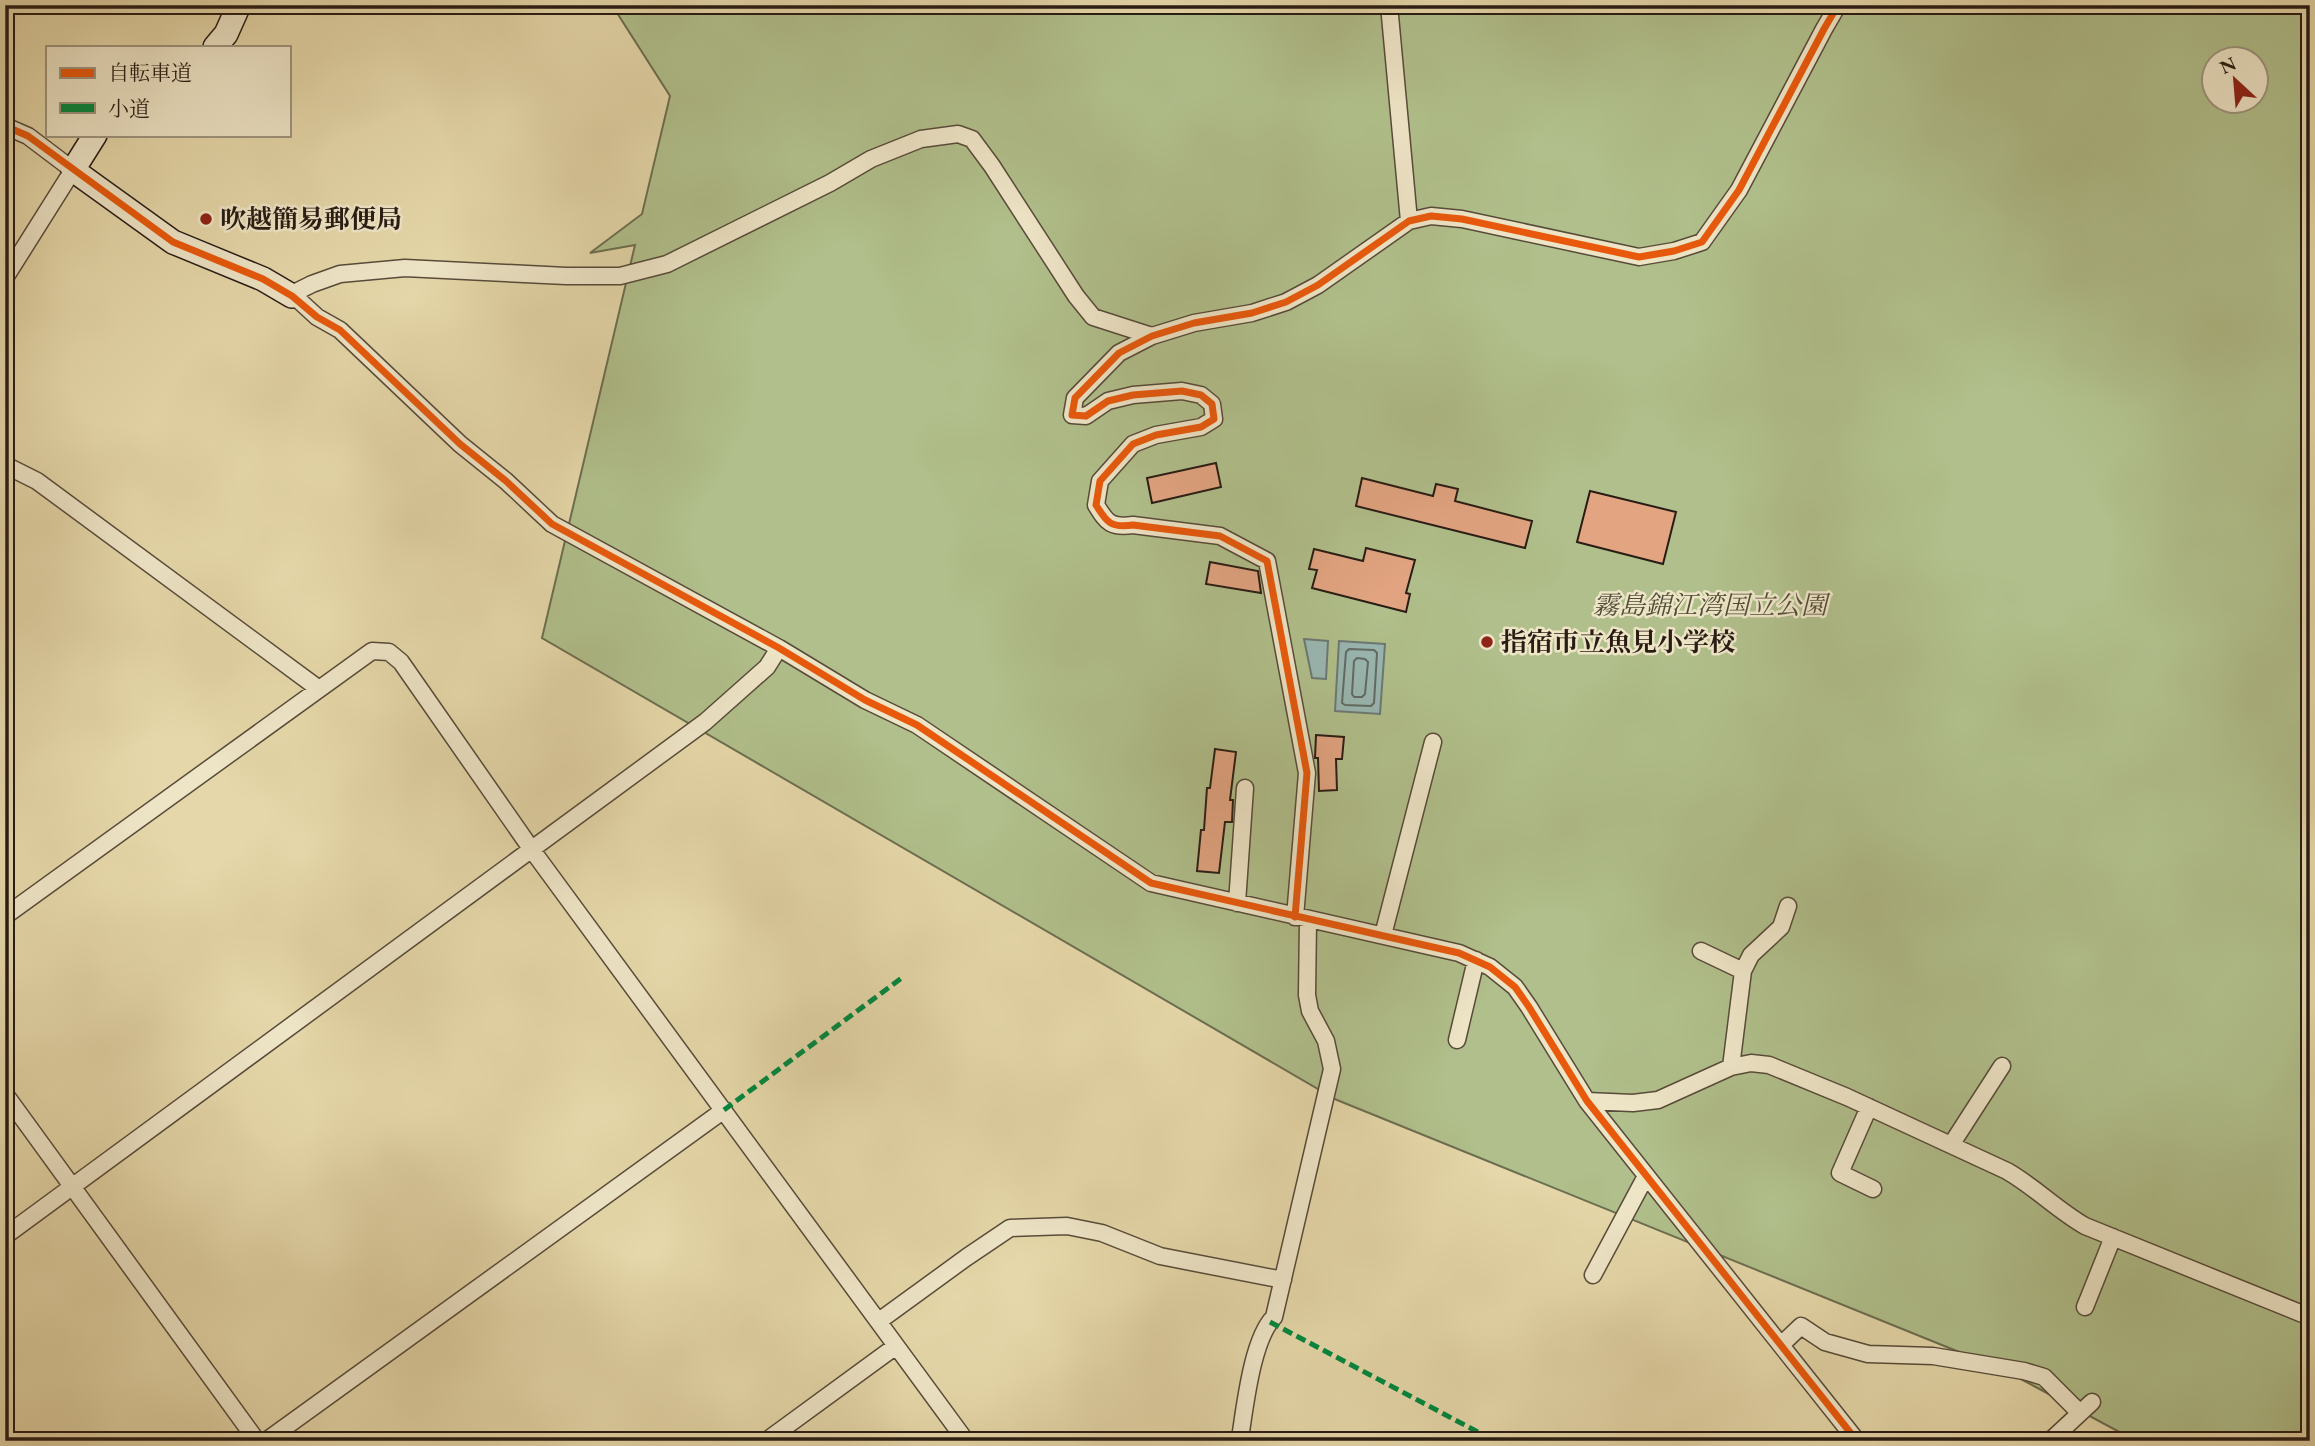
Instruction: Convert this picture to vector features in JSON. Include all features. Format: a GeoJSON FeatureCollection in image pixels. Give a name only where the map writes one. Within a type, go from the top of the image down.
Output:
{"type":"FeatureCollection","features":[{"type":"Feature","properties":{"kind":"street"},"geometry":{"type":"LineString","coordinates":[[216,46],[226,34],[239,5]]}},
{"type":"Feature","properties":{"kind":"street"},"geometry":{"type":"LineString","coordinates":[[1389,5],[1409,221]]}},
{"type":"Feature","properties":{"kind":"street"},"geometry":{"type":"LineString","coordinates":[[1236,1441],[1240,1438],[1254,1358],[1274,1317],[1332,1069],[1326,1041],[1310,1011],[1307,995],[1302,918],[1307,773],[1267,561],[1220,536],[1133,525],[1120,527],[1106,521],[1096,505],[1100,481],[1133,444],[1156,435],[1201,427],[1214,419],[1212,404],[1201,395],[1182,391],[1133,395],[1108,401],[1086,416],[1072,415],[1075,398],[1119,353],[1152,336],[1194,323],[1252,313],[1286,302],[1318,285],[1409,221],[1430,216],[1462,219],[1639,257],[1674,251],[1702,242],[1739,190],[1838,5]]}},
{"type":"Feature","properties":{"kind":"street"},"geometry":{"type":"LineString","coordinates":[[5,126],[28,136],[173,242],[263,279],[340,330],[460,444],[506,481],[552,524],[779,648],[865,701],[917,725],[1152,883],[1459,953],[1490,967],[1515,987],[1587,1101],[1857,1441]]}},
{"type":"Feature","properties":{"kind":"street"},"geometry":{"type":"LineString","coordinates":[[292,296],[312,284],[340,274],[405,268],[621,276],[667,264],[830,183],[871,159],[921,139],[957,134],[972,139],[1076,296],[1093,317],[1152,336]]}},
{"type":"Feature","properties":{"kind":"street"},"geometry":{"type":"LineString","coordinates":[[5,278],[94,136]]}},
{"type":"Feature","properties":{"kind":"street"},"geometry":{"type":"LineString","coordinates":[[5,465],[37,481],[319,689]]}},
{"type":"Feature","properties":{"kind":"street"},"geometry":{"type":"LineString","coordinates":[[5,1236],[705,722],[767,667],[779,648]]}},
{"type":"Feature","properties":{"kind":"street"},"geometry":{"type":"LineString","coordinates":[[5,916],[372,651],[389,652],[401,662],[532,850],[966,1441]]}},
{"type":"Feature","properties":{"kind":"street"},"geometry":{"type":"LineString","coordinates":[[1383,935],[1433,742]]}},
{"type":"Feature","properties":{"kind":"street"},"geometry":{"type":"LineString","coordinates":[[1237,903],[1245,788]]}},
{"type":"Feature","properties":{"kind":"street"},"geometry":{"type":"LineString","coordinates":[[1731,1067],[1743,971],[1751,955],[1781,926],[1788,906]]}},
{"type":"Feature","properties":{"kind":"street"},"geometry":{"type":"LineString","coordinates":[[1701,951],[1743,971]]}},
{"type":"Feature","properties":{"kind":"street"},"geometry":{"type":"LineString","coordinates":[[1457,1040],[1476,960]]}},
{"type":"Feature","properties":{"kind":"street"},"geometry":{"type":"LineString","coordinates":[[1587,1101],[1633,1103],[1658,1100],[1731,1067],[1751,1063],[1769,1065],[1869,1107],[2026,1182],[2068,1216],[2113,1237],[2310,1317]]}},
{"type":"Feature","properties":{"kind":"street"},"geometry":{"type":"LineString","coordinates":[[1951,1145],[2002,1066]]}},
{"type":"Feature","properties":{"kind":"street"},"geometry":{"type":"LineString","coordinates":[[5,1094],[257,1441]]}},
{"type":"Feature","properties":{"kind":"street"},"geometry":{"type":"LineString","coordinates":[[1869,1107],[1840,1172],[1873,1189]]}},
{"type":"Feature","properties":{"kind":"street"},"geometry":{"type":"LineString","coordinates":[[266,1441],[724,1111]]}},
{"type":"Feature","properties":{"kind":"street"},"geometry":{"type":"LineString","coordinates":[[1592,1275],[1646,1176]]}},
{"type":"Feature","properties":{"kind":"street"},"geometry":{"type":"LineString","coordinates":[[879,1321],[1010,1228],[1067,1226],[1102,1233],[1160,1256],[1283,1280]]}},
{"type":"Feature","properties":{"kind":"street"},"geometry":{"type":"LineString","coordinates":[[2085,1307],[2113,1237]]}},
{"type":"Feature","properties":{"kind":"street"},"geometry":{"type":"LineString","coordinates":[[1781,1345],[1801,1326],[1825,1342],[1868,1354],[1933,1356],[2024,1371],[2044,1377],[2086,1407],[2050,1441]]}},
{"type":"Feature","properties":{"kind":"street"},"geometry":{"type":"LineString","coordinates":[[766,1441],[896,1346]]}},
{"type":"Feature","properties":{"kind":"green space","name":"霧島錦江湾国立公園"},"geometry":{"type":"Polygon","coordinates":[[[612,5],[2310,5],[2310,1441],[2136,1441],[2006,1371],[1337,1100],[542,638],[635,245],[590,253],[642,214],[670,96],[612,5]]]}},
{"type":"Feature","properties":{"kind":"water"},"geometry":{"type":"Polygon","coordinates":[[[1304,639],[1328,641],[1326,679],[1312,678],[1304,639]]]}},
{"type":"Feature","properties":{"kind":"water"},"geometry":{"type":"Polygon","coordinates":[[[1339,641],[1385,644],[1380,714],[1335,711],[1339,641]]]}},
{"type":"Feature","properties":{"kind":"building"},"geometry":{"type":"Polygon","coordinates":[[[1216,463],[1221,487],[1152,503],[1147,478],[1216,463]]]}},
{"type":"Feature","properties":{"kind":"building"},"geometry":{"type":"Polygon","coordinates":[[[1362,478],[1433,496],[1436,484],[1458,489],[1455,501],[1532,521],[1525,548],[1356,506],[1362,478]]]}},
{"type":"Feature","properties":{"kind":"building"},"geometry":{"type":"Polygon","coordinates":[[[1590,491],[1676,512],[1663,564],[1577,542],[1590,491]]]}},
{"type":"Feature","properties":{"kind":"building"},"geometry":{"type":"Polygon","coordinates":[[[1366,548],[1415,560],[1406,593],[1410,594],[1406,612],[1312,588],[1317,570],[1309,569],[1314,549],[1363,561],[1366,548]]]}},
{"type":"Feature","properties":{"kind":"building"},"geometry":{"type":"Polygon","coordinates":[[[1210,562],[1258,571],[1261,593],[1206,584],[1210,562]]]}},
{"type":"Feature","properties":{"kind":"building"},"geometry":{"type":"Polygon","coordinates":[[[1316,735],[1344,737],[1342,759],[1336,759],[1337,790],[1319,791],[1318,758],[1315,758],[1316,735]]]}},
{"type":"Feature","properties":{"kind":"building"},"geometry":{"type":"Polygon","coordinates":[[[1215,749],[1236,752],[1230,800],[1233,800],[1232,822],[1225,822],[1219,873],[1197,871],[1207,788],[1210,788],[1215,749]]]}},
{"type":"Feature","properties":{"kind":"marked path"},"geometry":{"type":"LineString","coordinates":[[724,1110],[903,977]]}},
{"type":"Feature","properties":{"kind":"marked path"},"geometry":{"type":"LineString","coordinates":[[1270,1322],[1495,1441]]}},
{"type":"Feature","properties":{"kind":"cycle path"},"geometry":{"type":"LineString","coordinates":[[1295,917],[1307,773],[1267,561],[1220,536],[1115,525],[1107,520],[1096,505],[1100,481],[1133,444],[1156,435],[1201,427],[1214,419],[1212,404],[1201,395],[1182,391],[1133,395],[1108,401],[1086,416],[1072,415],[1075,398],[1119,353],[1152,336],[1194,323],[1252,313],[1286,302],[1318,285],[1409,221],[1431,216],[1462,219],[1639,257],[1674,251],[1702,242],[1739,190],[1838,5]]}},
{"type":"Feature","properties":{"kind":"cycle path"},"geometry":{"type":"LineString","coordinates":[[5,126],[28,136],[173,242],[263,279],[340,330],[460,444],[506,481],[552,524],[779,648],[865,700],[917,725],[1151,883],[1459,953],[1490,967],[1515,987],[1587,1101],[1857,1441]]}},
{"type":"Feature","properties":{"kind":"place","name":"吹越簡易郵便局"},"geometry":{"type":"Point","coordinates":[206,219]}},
{"type":"Feature","properties":{"kind":"place","name":"指宿市立魚見小学校"},"geometry":{"type":"Point","coordinates":[1487,642]}}]}
